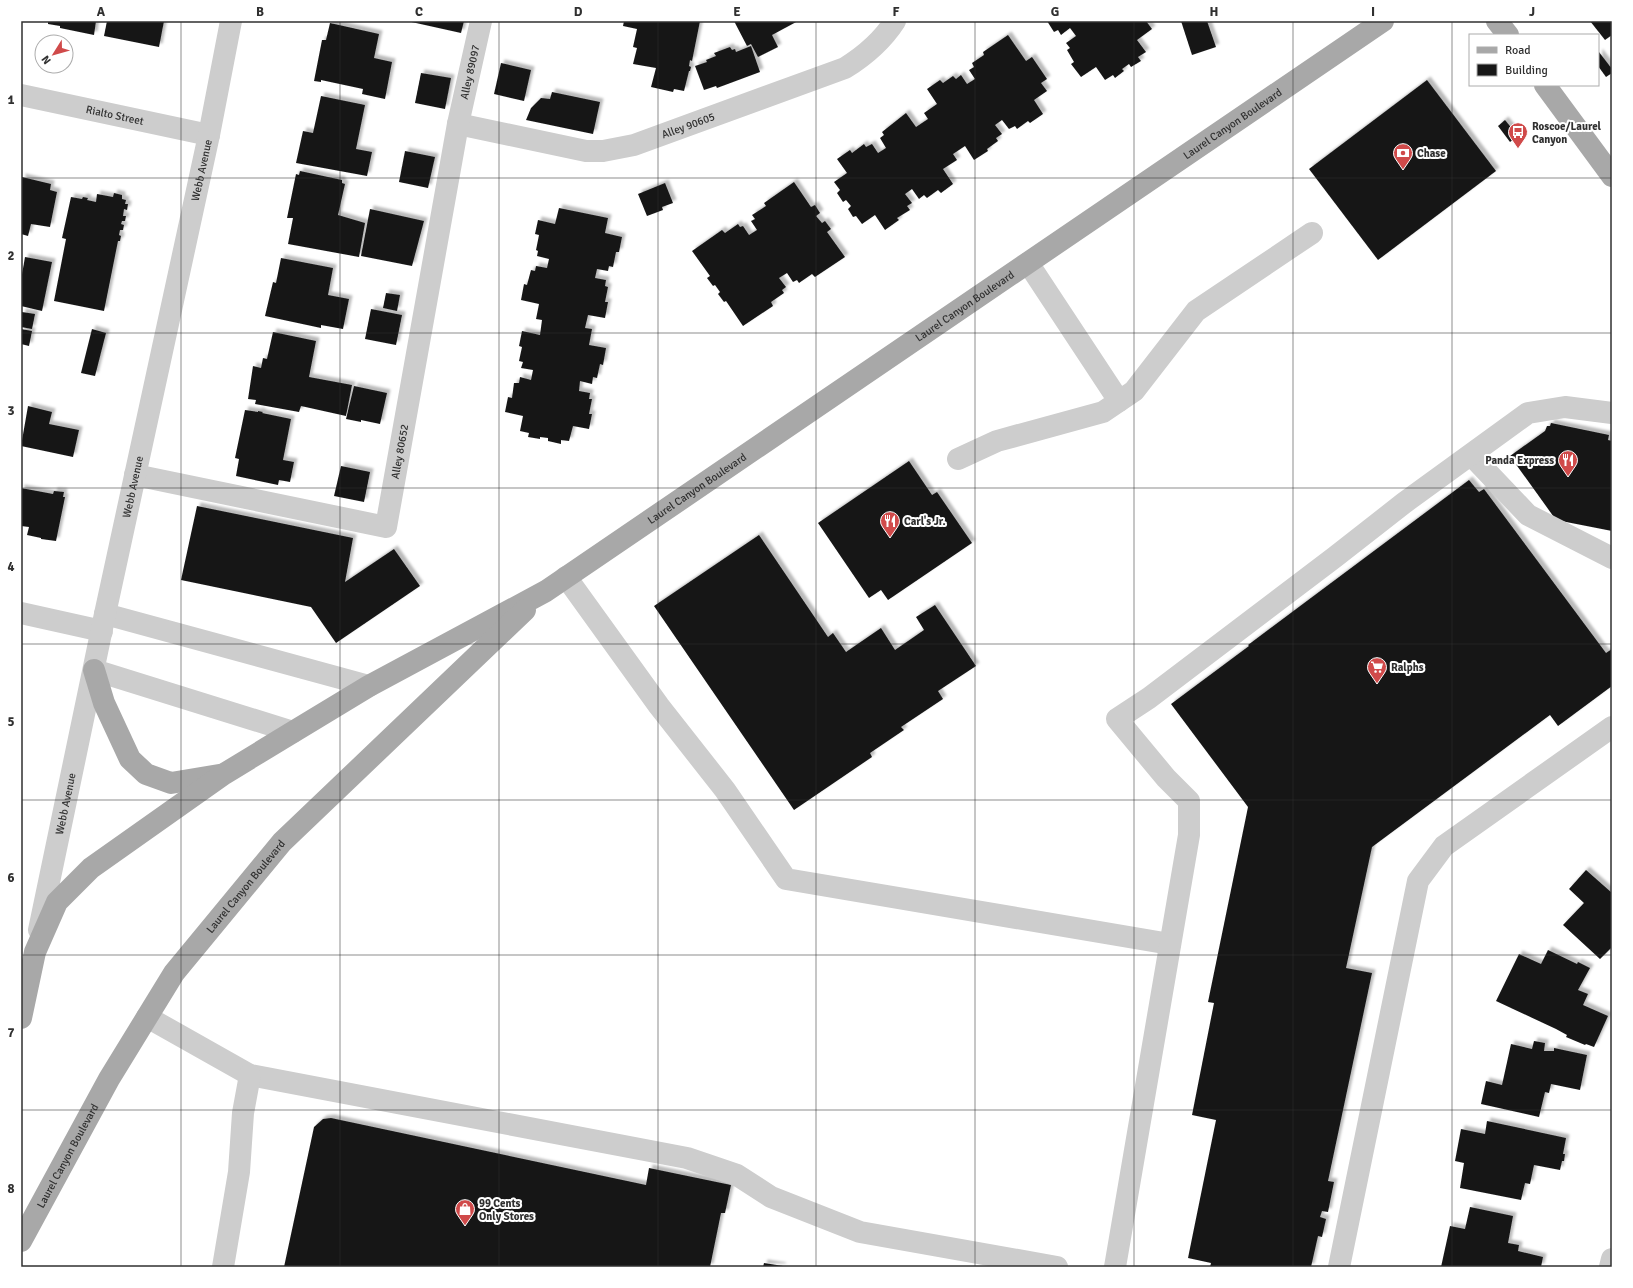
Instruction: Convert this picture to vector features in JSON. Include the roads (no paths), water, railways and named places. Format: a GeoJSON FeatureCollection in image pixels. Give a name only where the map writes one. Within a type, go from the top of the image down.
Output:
{"type":"FeatureCollection","features":[{"type":"Feature","properties":{"kind":"main road","name":"Laurel Canyon Boulevard"},"geometry":{"type":"LineString","coordinates":[[21,1018],[35,952],[57,902],[91,868],[224,774],[369,686],[546,591],[1383,21]]}},
{"type":"Feature","properties":{"kind":"main road"},"geometry":{"type":"LineString","coordinates":[[1497,21],[1507,34]]}},
{"type":"Feature","properties":{"kind":"main road"},"geometry":{"type":"LineString","coordinates":[[1546,86],[1612,176]]}},
{"type":"Feature","properties":{"kind":"main road","name":"Laurel Canyon Boulevard"},"geometry":{"type":"LineString","coordinates":[[21,1241],[109,1079],[174,973],[282,842],[546,591]]}},
{"type":"Feature","properties":{"kind":"main road"},"geometry":{"type":"LineString","coordinates":[[94,670],[104,703],[130,759],[146,774],[171,783],[224,774]]}},
{"type":"Feature","properties":{"kind":"street","name":"Webb Avenue"},"geometry":{"type":"LineString","coordinates":[[35,952],[135,475],[209,135],[231,21]]}},
{"type":"Feature","properties":{"kind":"street","name":"Alley 89097"},"geometry":{"type":"LineString","coordinates":[[458,124],[481,21]]}},
{"type":"Feature","properties":{"kind":"street","name":"Alley 90605"},"geometry":{"type":"LineString","coordinates":[[458,124],[586,151],[603,151],[634,145],[845,68],[862,58],[876,45],[895,21]]}},
{"type":"Feature","properties":{"kind":"street","name":"Rialto Street"},"geometry":{"type":"LineString","coordinates":[[21,96],[209,135]]}},
{"type":"Feature","properties":{"kind":"street","name":"Alley 80652"},"geometry":{"type":"LineString","coordinates":[[135,475],[386,528],[458,124]]}},
{"type":"Feature","properties":{"kind":"street"},"geometry":{"type":"LineString","coordinates":[[958,459],[997,441],[1103,412],[1134,391],[1196,311],[1312,233]]}},
{"type":"Feature","properties":{"kind":"street"},"geometry":{"type":"LineString","coordinates":[[1028,263],[1119,401]]}},
{"type":"Feature","properties":{"kind":"street"},"geometry":{"type":"LineString","coordinates":[[1115,1267],[1189,835],[1189,801],[1166,778],[1117,719],[1149,698],[1404,503],[1528,413],[1565,407],[1612,413]]}},
{"type":"Feature","properties":{"kind":"street"},"geometry":{"type":"LineString","coordinates":[[1471,455],[1528,515],[1612,558]]}},
{"type":"Feature","properties":{"kind":"street"},"geometry":{"type":"LineString","coordinates":[[566,577],[659,706],[724,790],[786,879],[1170,944]]}},
{"type":"Feature","properties":{"kind":"street"},"geometry":{"type":"LineString","coordinates":[[21,613],[104,622],[369,686]]}},
{"type":"Feature","properties":{"kind":"street"},"geometry":{"type":"LineString","coordinates":[[94,670],[293,732]]}},
{"type":"Feature","properties":{"kind":"street"},"geometry":{"type":"LineString","coordinates":[[1339,1267],[1418,881],[1444,846],[1612,727]]}},
{"type":"Feature","properties":{"kind":"street"},"geometry":{"type":"LineString","coordinates":[[147,1017],[250,1075],[687,1158],[737,1175],[771,1197],[860,1232],[1057,1267]]}},
{"type":"Feature","properties":{"kind":"street"},"geometry":{"type":"LineString","coordinates":[[223,1267],[240,1172],[243,1113],[250,1075]]}},
{"type":"Feature","properties":{"kind":"street"},"geometry":{"type":"LineString","coordinates":[[1610,1267],[1612,1259]]}},
{"type":"Feature","properties":{"kind":"place","name":"Roscoe/Laurel Canyon"},"geometry":{"type":"Point","coordinates":[1518,149]}},
{"type":"Feature","properties":{"kind":"place","name":"Chase"},"geometry":{"type":"Point","coordinates":[1403,170]}},
{"type":"Feature","properties":{"kind":"place","name":"Panda Express"},"geometry":{"type":"Point","coordinates":[1568,477]}},
{"type":"Feature","properties":{"kind":"place","name":"Carl's Jr."},"geometry":{"type":"Point","coordinates":[890,538]}},
{"type":"Feature","properties":{"kind":"place","name":"Ralphs"},"geometry":{"type":"Point","coordinates":[1377,684]}},
{"type":"Feature","properties":{"kind":"place","name":"99 Cents Only Stores"},"geometry":{"type":"Point","coordinates":[465,1226]}}]}
